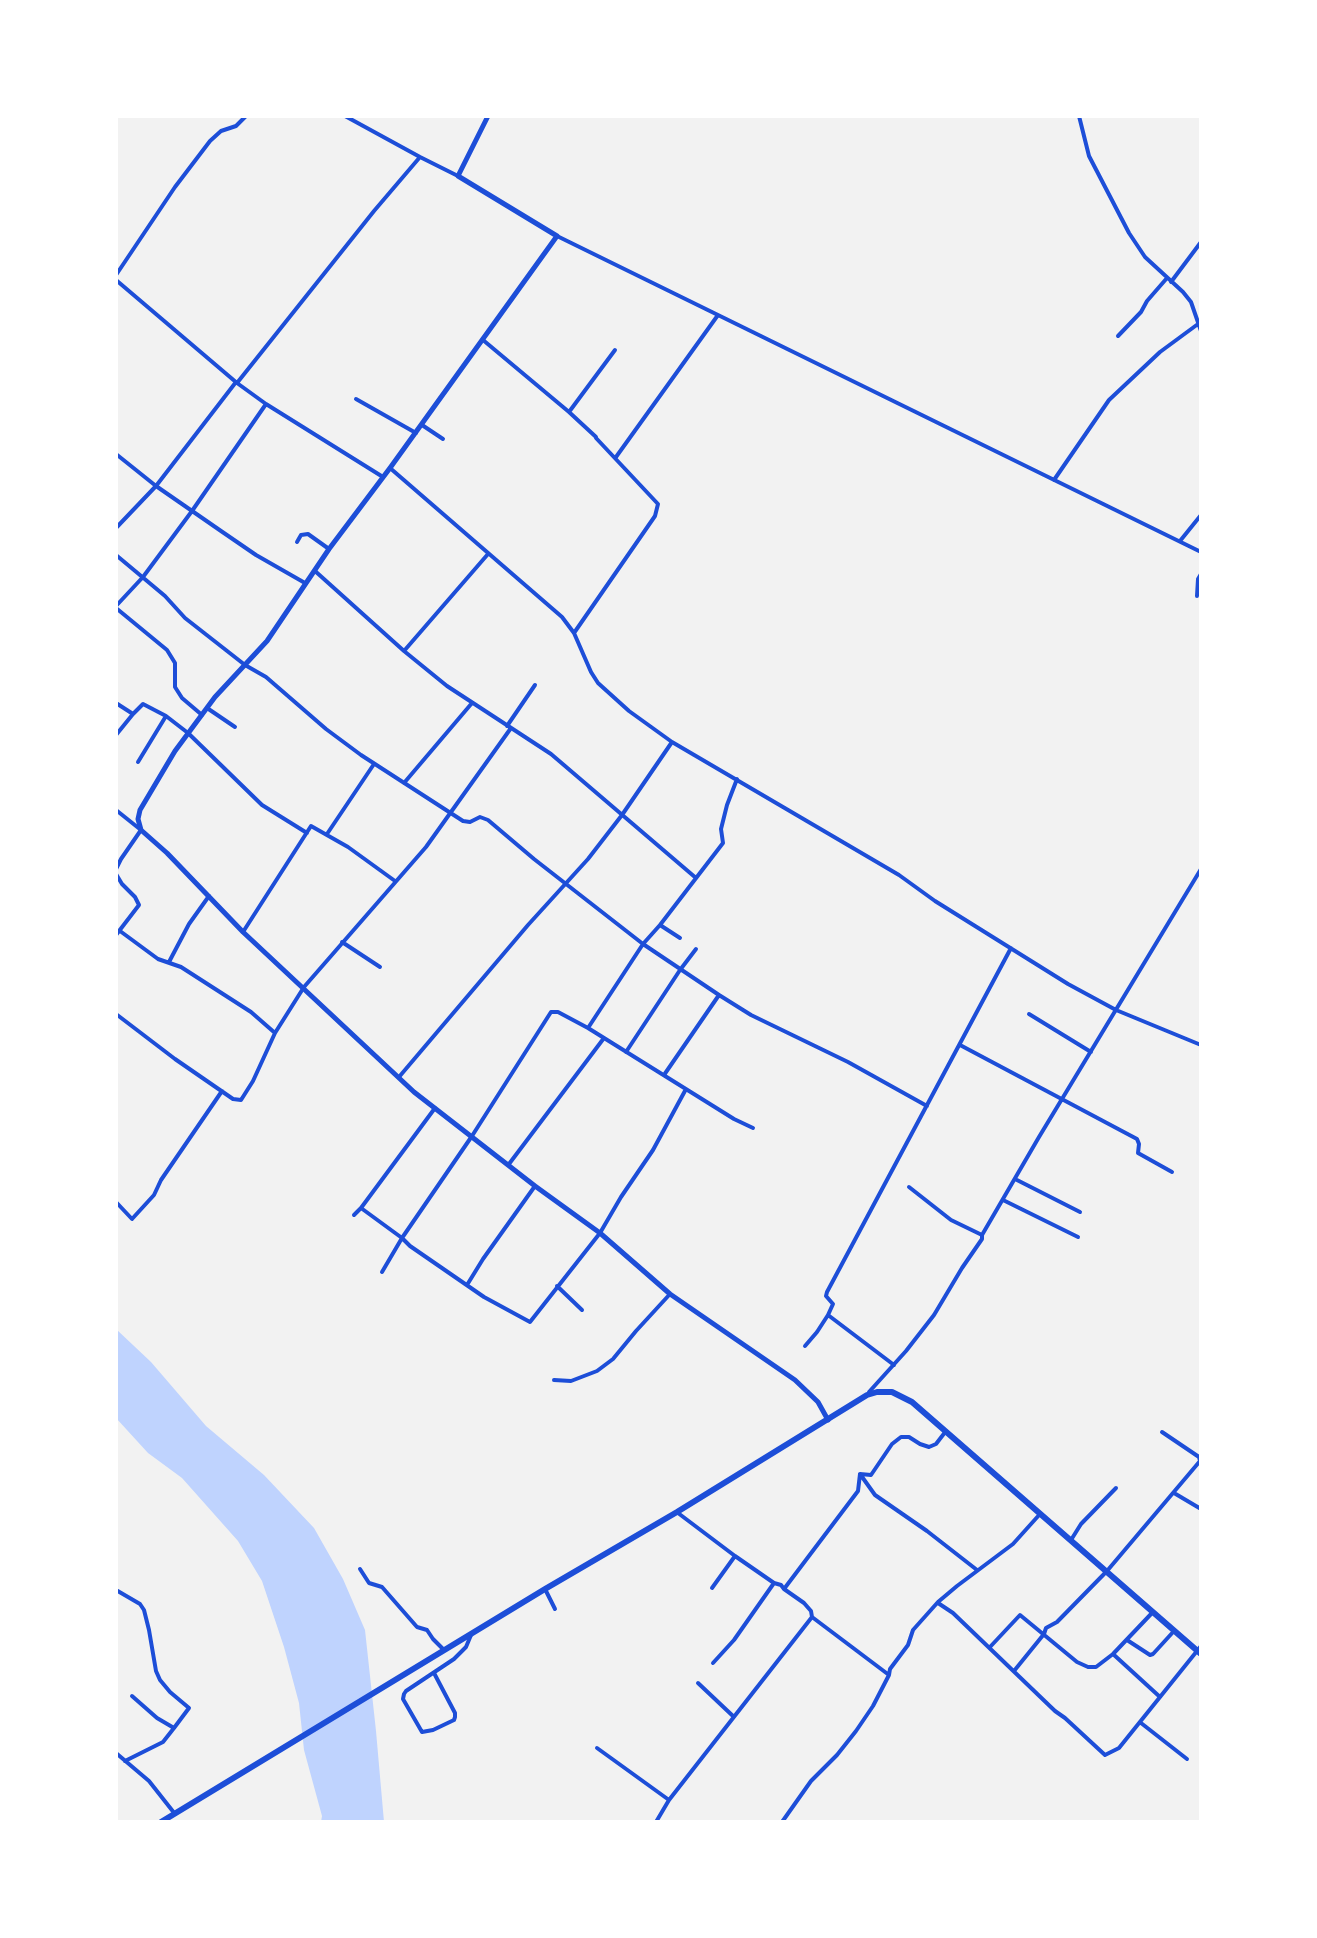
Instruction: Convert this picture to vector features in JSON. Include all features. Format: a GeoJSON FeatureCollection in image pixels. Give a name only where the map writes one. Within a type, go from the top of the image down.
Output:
{"type":"FeatureCollection","features":[{"type":"Feature","properties":{"kind":"main road"},"geometry":{"type":"LineString","coordinates":[[161,1822],[867,1395],[884,1391],[912,1402],[1200,1650]]}},
{"type":"Feature","properties":{"kind":"street"},"geometry":{"type":"LineString","coordinates":[[246,116],[236,126],[221,131],[210,141],[175,187],[116,277],[236,382],[383,477]]}},
{"type":"Feature","properties":{"kind":"street"},"geometry":{"type":"LineString","coordinates":[[345,116],[458,176],[557,236],[1201,552]]}},
{"type":"Feature","properties":{"kind":"street"},"geometry":{"type":"LineString","coordinates":[[458,176],[488,116]]}},
{"type":"Feature","properties":{"kind":"street"},"geometry":{"type":"LineString","coordinates":[[1079,116],[1089,156],[1129,233],[1145,257],[1191,302],[1201,331]]}},
{"type":"Feature","properties":{"kind":"street"},"geometry":{"type":"LineString","coordinates":[[116,528],[156,486],[236,382],[420,157]]}},
{"type":"Feature","properties":{"kind":"street"},"geometry":{"type":"LineString","coordinates":[[141,830],[138,819],[140,810],[175,751],[207,708],[267,641],[329,549],[557,236]]}},
{"type":"Feature","properties":{"kind":"street"},"geometry":{"type":"LineString","coordinates":[[1118,336],[1201,242]]}},
{"type":"Feature","properties":{"kind":"street"},"geometry":{"type":"LineString","coordinates":[[616,457],[718,315]]}},
{"type":"Feature","properties":{"kind":"street"},"geometry":{"type":"LineString","coordinates":[[1054,480],[1109,400],[1160,352],[1199,324]]}},
{"type":"Feature","properties":{"kind":"street"},"geometry":{"type":"LineString","coordinates":[[483,340],[569,412],[616,457],[658,504],[657,510],[574,633]]}},
{"type":"Feature","properties":{"kind":"street"},"geometry":{"type":"LineString","coordinates":[[569,412],[615,350]]}},
{"type":"Feature","properties":{"kind":"street"},"geometry":{"type":"LineString","coordinates":[[356,399],[416,433]]}},
{"type":"Feature","properties":{"kind":"street"},"geometry":{"type":"LineString","coordinates":[[202,715],[182,698],[175,687],[175,663],[167,650],[116,607],[143,577],[192,511],[266,404]]}},
{"type":"Feature","properties":{"kind":"street"},"geometry":{"type":"LineString","coordinates":[[422,425],[443,439]]}},
{"type":"Feature","properties":{"kind":"street"},"geometry":{"type":"LineString","coordinates":[[116,454],[156,486],[256,555],[305,583]]}},
{"type":"Feature","properties":{"kind":"street"},"geometry":{"type":"LineString","coordinates":[[390,468],[553,608],[574,633],[598,683],[629,711],[672,742],[899,875],[1059,979],[1116,1010],[1201,1045]]}},
{"type":"Feature","properties":{"kind":"street"},"geometry":{"type":"LineString","coordinates":[[1180,541],[1201,515]]}},
{"type":"Feature","properties":{"kind":"street"},"geometry":{"type":"LineString","coordinates":[[297,542],[304,534],[329,549]]}},
{"type":"Feature","properties":{"kind":"street"},"geometry":{"type":"LineString","coordinates":[[404,651],[488,554]]}},
{"type":"Feature","properties":{"kind":"street"},"geometry":{"type":"LineString","coordinates":[[116,555],[165,596],[185,618],[245,665],[266,677],[326,729],[374,764],[466,822],[480,817],[488,820],[643,944],[719,995],[927,1106]]}},
{"type":"Feature","properties":{"kind":"street"},"geometry":{"type":"LineString","coordinates":[[315,571],[428,671],[551,754],[696,878]]}},
{"type":"Feature","properties":{"kind":"street"},"geometry":{"type":"LineString","coordinates":[[1197,596],[1201,574]]}},
{"type":"Feature","properties":{"kind":"street"},"geometry":{"type":"LineString","coordinates":[[116,1014],[175,1059],[241,1100],[275,1033],[304,987],[426,847],[535,685]]}},
{"type":"Feature","properties":{"kind":"street"},"geometry":{"type":"LineString","coordinates":[[116,703],[133,714]]}},
{"type":"Feature","properties":{"kind":"street"},"geometry":{"type":"LineString","coordinates":[[404,783],[472,703]]}},
{"type":"Feature","properties":{"kind":"street"},"geometry":{"type":"LineString","coordinates":[[116,735],[143,704],[188,733],[253,798],[307,833]]}},
{"type":"Feature","properties":{"kind":"street"},"geometry":{"type":"LineString","coordinates":[[207,708],[235,727]]}},
{"type":"Feature","properties":{"kind":"street"},"geometry":{"type":"LineString","coordinates":[[138,762],[166,716]]}},
{"type":"Feature","properties":{"kind":"street"},"geometry":{"type":"LineString","coordinates":[[399,1077],[588,859],[672,742]]}},
{"type":"Feature","properties":{"kind":"street"},"geometry":{"type":"LineString","coordinates":[[327,834],[374,764]]}},
{"type":"Feature","properties":{"kind":"street"},"geometry":{"type":"LineString","coordinates":[[588,1028],[643,944],[723,843],[721,829],[737,779]]}},
{"type":"Feature","properties":{"kind":"street"},"geometry":{"type":"LineString","coordinates":[[116,810],[167,853],[243,932],[435,1108],[600,1233],[670,1294],[795,1380],[818,1402],[828,1420]]}},
{"type":"Feature","properties":{"kind":"street"},"geometry":{"type":"LineString","coordinates":[[243,932],[311,826],[348,847],[395,881]]}},
{"type":"Feature","properties":{"kind":"street"},"geometry":{"type":"LineString","coordinates":[[141,830],[118,857],[116,872],[139,905],[118,933],[158,959],[181,967],[251,1012],[275,1033]]}},
{"type":"Feature","properties":{"kind":"street"},"geometry":{"type":"LineString","coordinates":[[867,1395],[934,1315],[1201,869]]}},
{"type":"Feature","properties":{"kind":"street"},"geometry":{"type":"LineString","coordinates":[[169,962],[189,924],[209,896]]}},
{"type":"Feature","properties":{"kind":"street"},"geometry":{"type":"LineString","coordinates":[[660,925],[680,938]]}},
{"type":"Feature","properties":{"kind":"street"},"geometry":{"type":"LineString","coordinates":[[342,942],[380,967]]}},
{"type":"Feature","properties":{"kind":"street"},"geometry":{"type":"LineString","coordinates":[[805,1346],[828,1315],[833,1304],[826,1294],[1011,948]]}},
{"type":"Feature","properties":{"kind":"street"},"geometry":{"type":"LineString","coordinates":[[626,1052],[696,949]]}},
{"type":"Feature","properties":{"kind":"street"},"geometry":{"type":"LineString","coordinates":[[664,1075],[719,995]]}},
{"type":"Feature","properties":{"kind":"street"},"geometry":{"type":"LineString","coordinates":[[382,1272],[551,1012],[558,1012],[588,1028],[753,1128]]}},
{"type":"Feature","properties":{"kind":"street"},"geometry":{"type":"LineString","coordinates":[[1029,1014],[1091,1052]]}},
{"type":"Feature","properties":{"kind":"street"},"geometry":{"type":"LineString","coordinates":[[509,1164],[604,1038]]}},
{"type":"Feature","properties":{"kind":"street"},"geometry":{"type":"LineString","coordinates":[[960,1045],[1137,1139],[1138,1153],[1172,1172]]}},
{"type":"Feature","properties":{"kind":"street"},"geometry":{"type":"LineString","coordinates":[[361,1208],[484,1297],[530,1322],[600,1233],[653,1150],[686,1089]]}},
{"type":"Feature","properties":{"kind":"street"},"geometry":{"type":"LineString","coordinates":[[116,1202],[132,1219],[139,1213],[222,1091]]}},
{"type":"Feature","properties":{"kind":"street"},"geometry":{"type":"LineString","coordinates":[[354,1215],[435,1108]]}},
{"type":"Feature","properties":{"kind":"street"},"geometry":{"type":"LineString","coordinates":[[1015,1179],[1080,1212]]}},
{"type":"Feature","properties":{"kind":"street"},"geometry":{"type":"LineString","coordinates":[[467,1285],[535,1186]]}},
{"type":"Feature","properties":{"kind":"street"},"geometry":{"type":"LineString","coordinates":[[909,1187],[951,1220],[982,1235]]}},
{"type":"Feature","properties":{"kind":"street"},"geometry":{"type":"LineString","coordinates":[[1003,1200],[1078,1237]]}},
{"type":"Feature","properties":{"kind":"street"},"geometry":{"type":"LineString","coordinates":[[557,1286],[582,1310]]}},
{"type":"Feature","properties":{"kind":"street"},"geometry":{"type":"LineString","coordinates":[[554,1380],[578,1379],[606,1365],[670,1294]]}},
{"type":"Feature","properties":{"kind":"street"},"geometry":{"type":"LineString","coordinates":[[828,1315],[894,1365]]}},
{"type":"Feature","properties":{"kind":"street"},"geometry":{"type":"LineString","coordinates":[[860,1474],[871,1475],[892,1444],[901,1437],[909,1437],[929,1447],[936,1444],[946,1431]]}},
{"type":"Feature","properties":{"kind":"street"},"geometry":{"type":"LineString","coordinates":[[1014,1671],[1046,1628],[1057,1622],[1107,1571],[1200,1459],[1162,1432]]}},
{"type":"Feature","properties":{"kind":"street"},"geometry":{"type":"LineString","coordinates":[[860,1474],[875,1495],[977,1570]]}},
{"type":"Feature","properties":{"kind":"street"},"geometry":{"type":"LineString","coordinates":[[784,1589],[858,1491],[860,1474]]}},
{"type":"Feature","properties":{"kind":"street"},"geometry":{"type":"LineString","coordinates":[[1071,1540],[1081,1524],[1116,1488]]}},
{"type":"Feature","properties":{"kind":"street"},"geometry":{"type":"LineString","coordinates":[[1174,1493],[1201,1509]]}},
{"type":"Feature","properties":{"kind":"street"},"geometry":{"type":"LineString","coordinates":[[677,1512],[735,1556],[781,1585],[804,1603],[812,1617],[889,1675]]}},
{"type":"Feature","properties":{"kind":"street"},"geometry":{"type":"LineString","coordinates":[[782,1822],[811,1781],[856,1731],[873,1706],[890,1669],[908,1645],[913,1630],[938,1602],[1013,1544],[1040,1514]]}},
{"type":"Feature","properties":{"kind":"street"},"geometry":{"type":"LineString","coordinates":[[712,1588],[735,1556]]}},
{"type":"Feature","properties":{"kind":"street"},"geometry":{"type":"LineString","coordinates":[[360,1569],[369,1583],[382,1587],[417,1627],[427,1630],[444,1650]]}},
{"type":"Feature","properties":{"kind":"street"},"geometry":{"type":"LineString","coordinates":[[713,1663],[734,1640],[774,1583]]}},
{"type":"Feature","properties":{"kind":"street"},"geometry":{"type":"LineString","coordinates":[[545,1589],[555,1609]]}},
{"type":"Feature","properties":{"kind":"street"},"geometry":{"type":"LineString","coordinates":[[116,1590],[140,1604],[144,1610],[160,1680],[189,1706],[163,1742],[125,1761]]}},
{"type":"Feature","properties":{"kind":"street"},"geometry":{"type":"LineString","coordinates":[[938,1602],[1105,1755],[1119,1748],[1200,1650]]}},
{"type":"Feature","properties":{"kind":"street"},"geometry":{"type":"LineString","coordinates":[[990,1647],[1020,1615],[1077,1662],[1096,1667],[1154,1612]]}},
{"type":"Feature","properties":{"kind":"street"},"geometry":{"type":"LineString","coordinates":[[656,1822],[669,1800],[812,1617]]}},
{"type":"Feature","properties":{"kind":"street"},"geometry":{"type":"LineString","coordinates":[[1127,1640],[1150,1655],[1175,1630]]}},
{"type":"Feature","properties":{"kind":"street"},"geometry":{"type":"LineString","coordinates":[[434,1673],[455,1717],[433,1730],[422,1732],[403,1699],[404,1694],[406,1691],[454,1659],[466,1647],[471,1634]]}},
{"type":"Feature","properties":{"kind":"street"},"geometry":{"type":"LineString","coordinates":[[1113,1654],[1160,1697]]}},
{"type":"Feature","properties":{"kind":"street"},"geometry":{"type":"LineString","coordinates":[[698,1683],[734,1717]]}},
{"type":"Feature","properties":{"kind":"street"},"geometry":{"type":"LineString","coordinates":[[132,1696],[174,1728]]}},
{"type":"Feature","properties":{"kind":"street"},"geometry":{"type":"LineString","coordinates":[[1141,1723],[1187,1759]]}},
{"type":"Feature","properties":{"kind":"street"},"geometry":{"type":"LineString","coordinates":[[597,1748],[669,1800]]}},
{"type":"Feature","properties":{"kind":"street"},"geometry":{"type":"LineString","coordinates":[[116,1753],[149,1781],[175,1814]]}},
{"type":"Feature","properties":{"kind":"water"},"geometry":{"type":"Polygon","coordinates":[[[116,1329],[151,1362],[206,1426],[264,1475],[314,1528],[343,1579],[365,1630],[384,1822],[321,1822],[304,1750],[299,1703],[262,1581],[238,1541],[182,1478],[148,1453],[116,1418],[116,1329]]]}}]}
